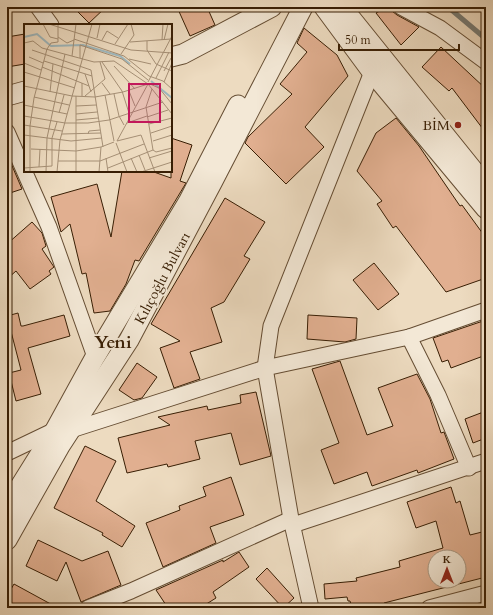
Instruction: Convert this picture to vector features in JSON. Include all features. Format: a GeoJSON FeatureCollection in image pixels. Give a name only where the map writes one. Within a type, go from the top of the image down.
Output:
{"type":"FeatureCollection","features":[{"type":"Feature","properties":{"kind":"street"},"geometry":{"type":"LineString","coordinates":[[38,7],[50,24]]}},
{"type":"Feature","properties":{"kind":"street"},"geometry":{"type":"LineString","coordinates":[[172,57],[183,54],[272,7]]}},
{"type":"Feature","properties":{"kind":"street","name":"Kılıçoğlu Bulvarı"},"geometry":{"type":"LineString","coordinates":[[7,540],[63,430],[95,357],[188,202],[213,152],[291,7]]}},
{"type":"Feature","properties":{"kind":"street","name":"Kılıçoğlu Bulvarı"},"geometry":{"type":"LineString","coordinates":[[7,507],[129,340],[213,182],[303,7]]}},
{"type":"Feature","properties":{"kind":"street"},"geometry":{"type":"LineString","coordinates":[[324,7],[372,72],[486,209]]}},
{"type":"Feature","properties":{"kind":"street"},"geometry":{"type":"LineString","coordinates":[[342,7],[486,186]]}},
{"type":"Feature","properties":{"kind":"street"},"geometry":{"type":"LineString","coordinates":[[401,7],[440,28],[486,62]]}},
{"type":"Feature","properties":{"kind":"street"},"geometry":{"type":"LineString","coordinates":[[312,608],[292,522],[265,368],[272,326],[372,72]]}},
{"type":"Feature","properties":{"kind":"street"},"geometry":{"type":"LineString","coordinates":[[7,96],[24,91]]}},
{"type":"Feature","properties":{"kind":"street"},"geometry":{"type":"LineString","coordinates":[[7,132],[24,170]]}},
{"type":"Feature","properties":{"kind":"street"},"geometry":{"type":"LineString","coordinates":[[25,172],[49,226],[95,357]]}},
{"type":"Feature","properties":{"kind":"street"},"geometry":{"type":"LineString","coordinates":[[7,453],[63,430],[265,368],[409,337],[486,310]]}},
{"type":"Feature","properties":{"kind":"street"},"geometry":{"type":"LineString","coordinates":[[409,337],[438,395],[469,468]]}},
{"type":"Feature","properties":{"kind":"street"},"geometry":{"type":"LineString","coordinates":[[88,608],[292,522],[469,468],[486,461]]}},
{"type":"Feature","properties":{"kind":"street"},"geometry":{"type":"LineString","coordinates":[[429,608],[486,592]]}},
{"type":"Feature","properties":{"kind":"building"},"geometry":{"type":"Polygon","coordinates":[[[73,7],[106,7],[89,23],[73,7]]]}},
{"type":"Feature","properties":{"kind":"building"},"geometry":{"type":"Polygon","coordinates":[[[177,7],[207,7],[215,25],[190,36],[177,7]]]}},
{"type":"Feature","properties":{"kind":"building"},"geometry":{"type":"Polygon","coordinates":[[[387,7],[397,15],[419,27],[401,45],[376,13],[387,7]]]}},
{"type":"Feature","properties":{"kind":"building"},"geometry":{"type":"Polygon","coordinates":[[[304,28],[337,55],[348,76],[305,127],[324,147],[286,184],[245,143],[248,137],[292,94],[280,84],[307,52],[297,43],[304,28]]]}},
{"type":"Feature","properties":{"kind":"building"},"geometry":{"type":"Polygon","coordinates":[[[24,34],[24,64],[7,67],[7,37],[24,34]]]}},
{"type":"Feature","properties":{"kind":"building"},"geometry":{"type":"Polygon","coordinates":[[[441,47],[486,89],[486,133],[452,88],[449,91],[422,67],[441,47]]]}},
{"type":"Feature","properties":{"kind":"building"},"geometry":{"type":"Polygon","coordinates":[[[396,118],[419,146],[460,206],[462,205],[486,238],[486,278],[446,292],[396,226],[393,228],[377,204],[382,201],[357,171],[376,133],[396,118]]]}},
{"type":"Feature","properties":{"kind":"building"},"geometry":{"type":"Polygon","coordinates":[[[172,138],[192,145],[180,181],[186,183],[139,261],[135,260],[126,284],[110,311],[94,313],[86,273],[82,274],[70,224],[61,232],[51,197],[97,184],[111,237],[122,172],[154,172],[171,178],[172,138]]]}},
{"type":"Feature","properties":{"kind":"building"},"geometry":{"type":"Polygon","coordinates":[[[7,154],[22,189],[7,194],[7,154]]]}},
{"type":"Feature","properties":{"kind":"building"},"geometry":{"type":"Polygon","coordinates":[[[225,198],[265,222],[244,256],[250,259],[224,302],[211,308],[222,342],[190,352],[200,379],[174,388],[160,348],[180,341],[151,324],[225,198]]]}},
{"type":"Feature","properties":{"kind":"building"},"geometry":{"type":"Polygon","coordinates":[[[32,222],[42,233],[46,246],[42,249],[54,267],[49,271],[51,274],[30,289],[16,271],[7,279],[7,244],[32,222]]]}},
{"type":"Feature","properties":{"kind":"building"},"geometry":{"type":"Polygon","coordinates":[[[374,263],[399,294],[378,310],[353,280],[374,263]]]}},
{"type":"Feature","properties":{"kind":"building"},"geometry":{"type":"Polygon","coordinates":[[[18,313],[21,326],[64,315],[70,336],[28,348],[41,394],[16,401],[9,373],[21,370],[7,316],[18,313]]]}},
{"type":"Feature","properties":{"kind":"building"},"geometry":{"type":"Polygon","coordinates":[[[308,315],[357,318],[356,339],[345,342],[307,339],[308,315]]]}},
{"type":"Feature","properties":{"kind":"building"},"geometry":{"type":"Polygon","coordinates":[[[486,320],[486,355],[451,368],[448,360],[442,362],[433,338],[486,320]]]}},
{"type":"Feature","properties":{"kind":"building"},"geometry":{"type":"Polygon","coordinates":[[[340,361],[367,435],[393,426],[378,388],[417,374],[430,399],[441,433],[444,432],[454,459],[418,473],[417,470],[372,486],[367,472],[334,484],[321,450],[339,443],[312,369],[340,361]]]}},
{"type":"Feature","properties":{"kind":"building"},"geometry":{"type":"Polygon","coordinates":[[[137,363],[157,377],[142,398],[134,400],[119,390],[137,363]]]}},
{"type":"Feature","properties":{"kind":"building"},"geometry":{"type":"Polygon","coordinates":[[[256,392],[271,456],[240,465],[231,433],[195,441],[200,459],[168,467],[167,464],[127,473],[118,438],[170,425],[158,417],[207,406],[208,410],[241,403],[240,395],[256,392]]]}},
{"type":"Feature","properties":{"kind":"building"},"geometry":{"type":"Polygon","coordinates":[[[486,411],[486,438],[473,443],[465,419],[486,411]]]}},
{"type":"Feature","properties":{"kind":"building"},"geometry":{"type":"Polygon","coordinates":[[[85,446],[116,461],[96,501],[135,526],[122,547],[102,535],[103,533],[54,508],[85,446]]]}},
{"type":"Feature","properties":{"kind":"building"},"geometry":{"type":"Polygon","coordinates":[[[231,477],[244,515],[210,527],[216,543],[163,567],[146,523],[180,510],[179,506],[206,496],[203,487],[231,477]]]}},
{"type":"Feature","properties":{"kind":"building"},"geometry":{"type":"Polygon","coordinates":[[[451,487],[456,503],[460,501],[470,535],[486,531],[486,577],[467,582],[467,549],[440,549],[443,548],[436,521],[416,528],[407,502],[451,487]]]}},
{"type":"Feature","properties":{"kind":"building"},"geometry":{"type":"Polygon","coordinates":[[[38,540],[82,561],[108,551],[121,585],[81,602],[66,562],[57,581],[26,566],[38,540]]]}},
{"type":"Feature","properties":{"kind":"building"},"geometry":{"type":"Polygon","coordinates":[[[239,552],[249,567],[213,592],[216,598],[200,608],[168,608],[156,590],[223,560],[223,562],[239,552]]]}},
{"type":"Feature","properties":{"kind":"building"},"geometry":{"type":"Polygon","coordinates":[[[427,553],[427,589],[439,589],[384,603],[385,608],[352,608],[347,597],[325,599],[324,584],[357,581],[356,578],[400,567],[399,561],[427,553]]]}},
{"type":"Feature","properties":{"kind":"building"},"geometry":{"type":"Polygon","coordinates":[[[267,568],[294,598],[283,608],[256,579],[267,568]]]}},
{"type":"Feature","properties":{"kind":"building"},"geometry":{"type":"Polygon","coordinates":[[[14,584],[58,608],[7,608],[7,596],[14,584]]]}},
{"type":"Feature","properties":{"kind":"waterway"},"geometry":{"type":"LineString","coordinates":[[448,7],[486,39]]}},
{"type":"Feature","properties":{"kind":"place","name":"BİM"},"geometry":{"type":"Point","coordinates":[458,125]}},
{"type":"Feature","properties":{"kind":"district","name":"Yeni"},"geometry":{"type":"Point","coordinates":[113,342]}}]}
